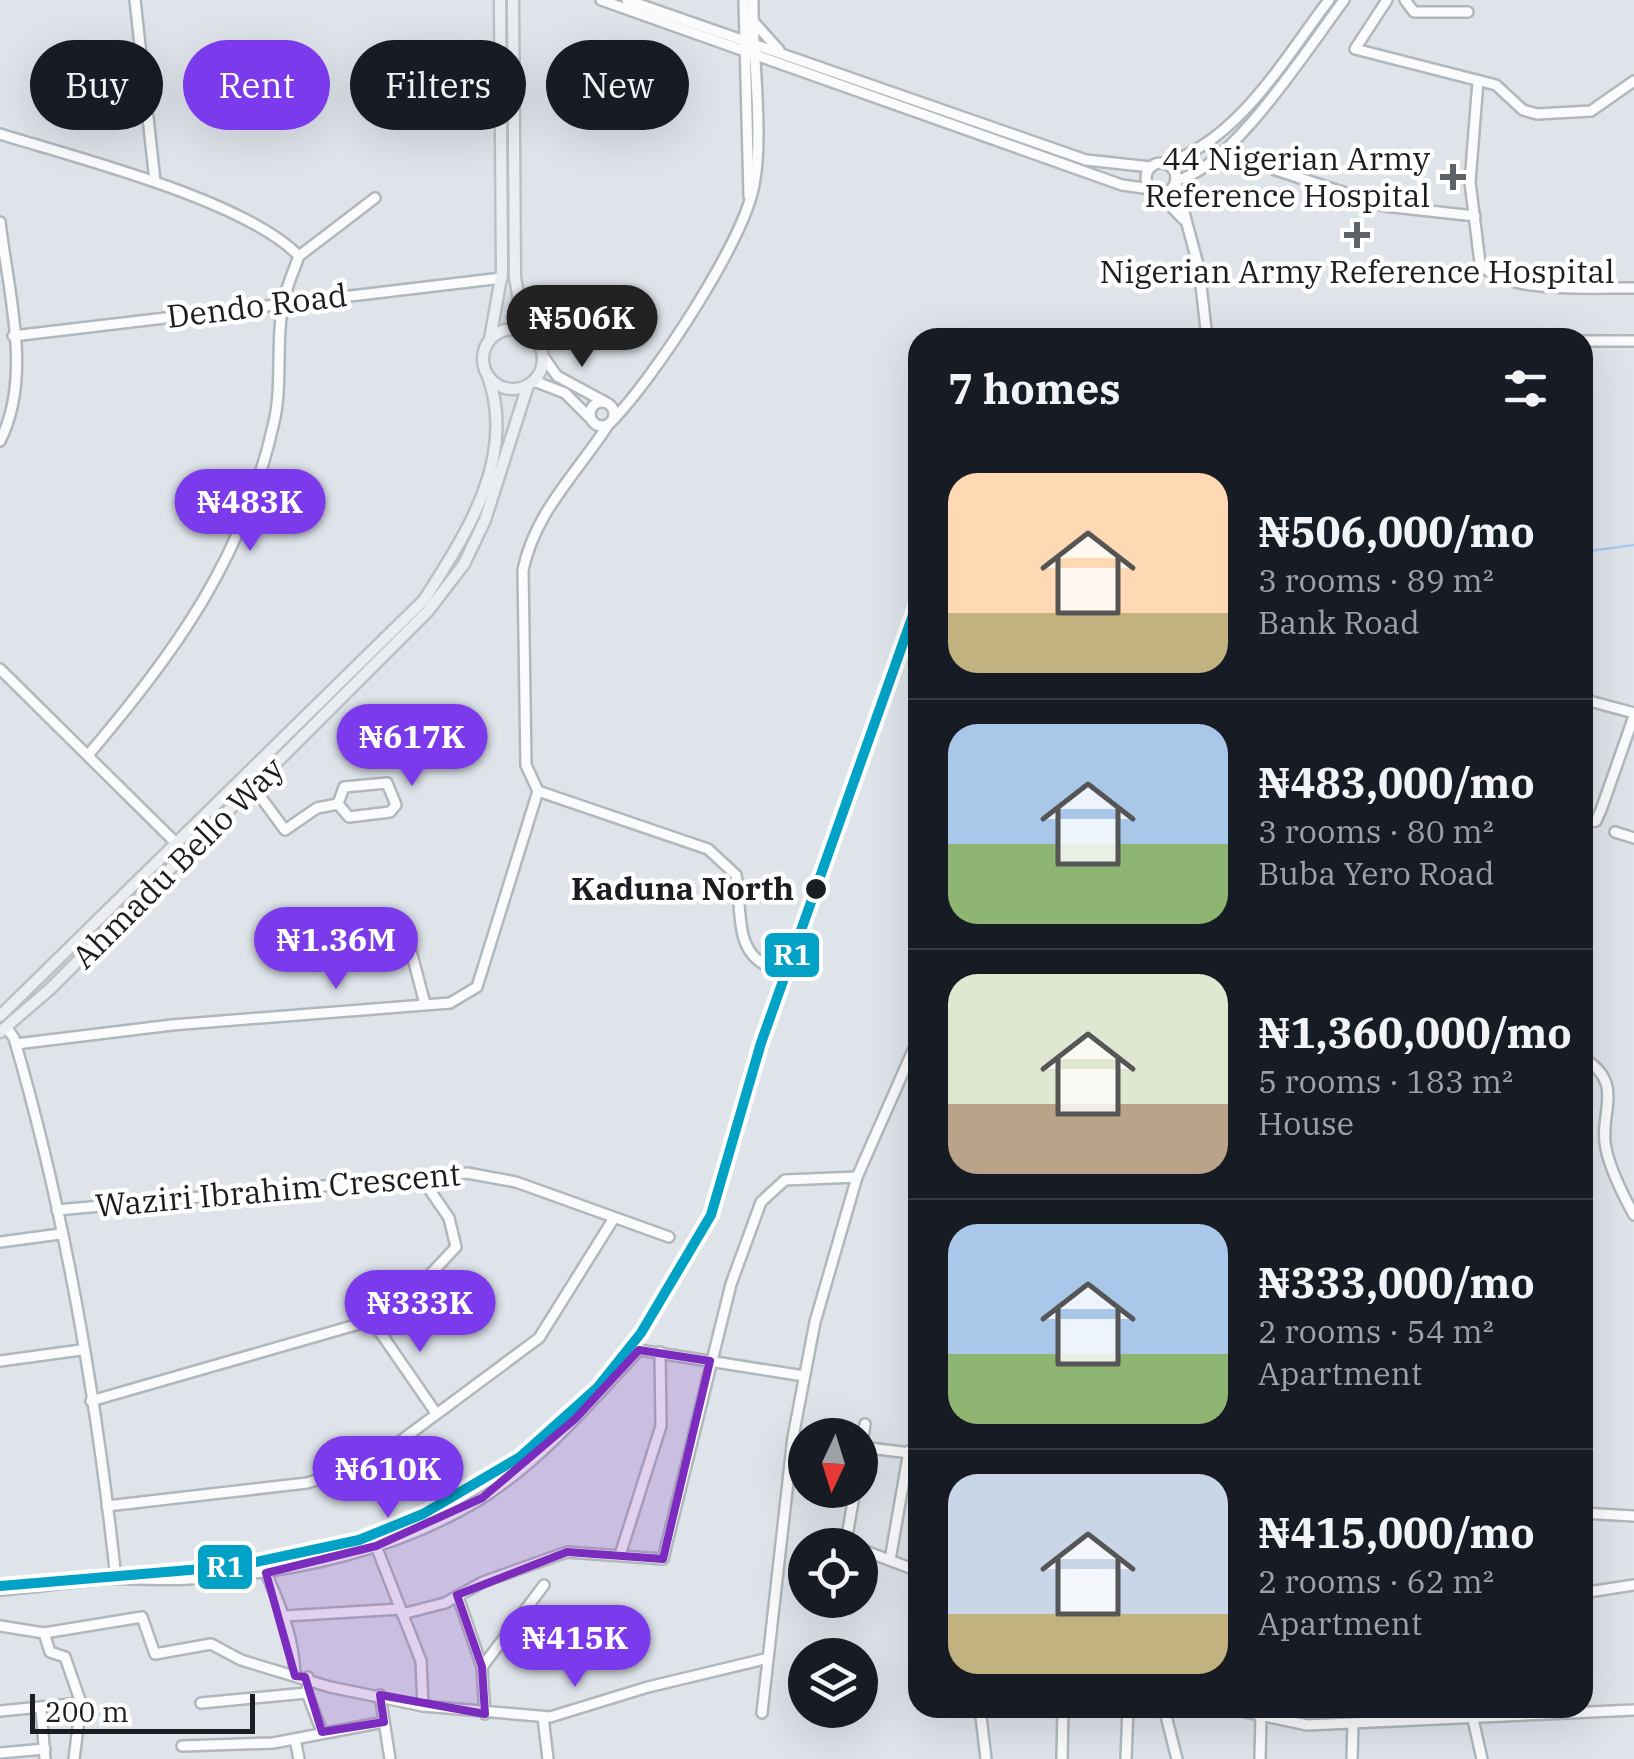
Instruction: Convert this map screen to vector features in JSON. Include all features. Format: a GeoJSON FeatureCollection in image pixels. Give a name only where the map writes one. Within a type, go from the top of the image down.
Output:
{"type":"FeatureCollection","features":[{"type":"Feature","properties":{"kind":"main road"},"geometry":{"type":"LineString","coordinates":[[500,0],[502,278],[482,360],[488,376],[506,389],[531,383],[543,356],[523,323],[514,277],[513,1]]}},
{"type":"Feature","properties":{"kind":"main road"},"geometry":{"type":"LineString","coordinates":[[490,339],[512,328],[535,338]]}},
{"type":"Feature","properties":{"kind":"main road","name":"Ahmadu Bello Way"},"geometry":{"type":"LineString","coordinates":[[3,1018],[424,600],[469,525],[498,445],[498,410],[488,376]]}},
{"type":"Feature","properties":{"kind":"main road","name":"Ahmadu Bello Way"},"geometry":{"type":"LineString","coordinates":[[3,1018],[254,788],[400,644],[464,564],[485,520],[531,383]]}},
{"type":"Feature","properties":{"kind":"street"},"geometry":{"type":"LineString","coordinates":[[136,0],[155,181]]}},
{"type":"Feature","properties":{"kind":"street"},"geometry":{"type":"LineString","coordinates":[[601,0],[1122,184],[1169,192],[1176,182],[1197,172],[1230,147],[1344,0]]}},
{"type":"Feature","properties":{"kind":"street"},"geometry":{"type":"LineString","coordinates":[[627,0],[1086,160],[1151,167],[1191,154],[1230,126],[1329,0]]}},
{"type":"Feature","properties":{"kind":"street"},"geometry":{"type":"LineString","coordinates":[[16,1044],[172,1025],[450,1003],[477,988],[538,791],[526,766],[523,570],[547,509],[592,445],[633,397],[718,265],[749,199],[756,167],[754,84],[744,0]]}},
{"type":"Feature","properties":{"kind":"street"},"geometry":{"type":"LineString","coordinates":[[723,33],[748,19],[753,0]]}},
{"type":"Feature","properties":{"kind":"street"},"geometry":{"type":"LineString","coordinates":[[1387,0],[1355,49],[1496,84],[1523,110],[1537,114],[1591,111],[1634,81]]}},
{"type":"Feature","properties":{"kind":"street"},"geometry":{"type":"LineString","coordinates":[[1406,0],[1414,12],[1468,12]]}},
{"type":"Feature","properties":{"kind":"street"},"geometry":{"type":"LineString","coordinates":[[748,19],[780,52]]}},
{"type":"Feature","properties":{"kind":"street"},"geometry":{"type":"LineString","coordinates":[[723,45],[744,70]]}},
{"type":"Feature","properties":{"kind":"street"},"geometry":{"type":"LineString","coordinates":[[748,54],[744,70],[749,199]]}},
{"type":"Feature","properties":{"kind":"street"},"geometry":{"type":"LineString","coordinates":[[754,84],[767,70],[780,64]]}},
{"type":"Feature","properties":{"kind":"street"},"geometry":{"type":"LineString","coordinates":[[1478,81],[1470,182],[1480,263],[1500,280],[1634,288]]}},
{"type":"Feature","properties":{"kind":"street"},"geometry":{"type":"LineString","coordinates":[[0,134],[155,181],[255,227],[288,245],[299,256]]}},
{"type":"Feature","properties":{"kind":"street"},"geometry":{"type":"LineString","coordinates":[[1164,164],[1174,169],[1198,268],[1207,328]]}},
{"type":"Feature","properties":{"kind":"street"},"geometry":{"type":"LineString","coordinates":[[1151,167],[1146,176],[1154,191],[1184,220]]}},
{"type":"Feature","properties":{"kind":"street"},"geometry":{"type":"LineString","coordinates":[[1274,169],[1384,206],[1475,216]]}},
{"type":"Feature","properties":{"kind":"street"},"geometry":{"type":"LineString","coordinates":[[88,754],[158,671],[211,593],[235,540],[274,422],[283,302],[299,256],[375,198]]}},
{"type":"Feature","properties":{"kind":"street"},"geometry":{"type":"LineString","coordinates":[[0,222],[16,392],[11,419],[0,442]]}},
{"type":"Feature","properties":{"kind":"street","name":"Dendo Road"},"geometry":{"type":"LineString","coordinates":[[13,336],[502,278]]}},
{"type":"Feature","properties":{"kind":"street"},"geometry":{"type":"LineString","coordinates":[[1593,341],[1634,341]]}},
{"type":"Feature","properties":{"kind":"street"},"geometry":{"type":"LineString","coordinates":[[543,356],[557,376],[607,403],[619,406],[633,397]]}},
{"type":"Feature","properties":{"kind":"street"},"geometry":{"type":"LineString","coordinates":[[531,383],[565,393],[593,421],[610,423]]}},
{"type":"Feature","properties":{"kind":"street"},"geometry":{"type":"LineString","coordinates":[[592,445],[593,405],[607,403]]}},
{"type":"Feature","properties":{"kind":"street"},"geometry":{"type":"LineString","coordinates":[[607,403],[610,423]]}},
{"type":"Feature","properties":{"kind":"street"},"geometry":{"type":"LineString","coordinates":[[0,668],[178,846]]}},
{"type":"Feature","properties":{"kind":"street"},"geometry":{"type":"LineString","coordinates":[[1593,702],[1634,715],[1601,810],[1593,821]]}},
{"type":"Feature","properties":{"kind":"street"},"geometry":{"type":"LineString","coordinates":[[387,783],[396,808],[356,817],[347,815],[338,804],[344,787],[387,783]]}},
{"type":"Feature","properties":{"kind":"street"},"geometry":{"type":"LineString","coordinates":[[254,788],[288,830],[317,808],[338,804]]}},
{"type":"Feature","properties":{"kind":"street"},"geometry":{"type":"LineString","coordinates":[[538,791],[708,849],[736,876],[744,948],[756,962],[772,968]]}},
{"type":"Feature","properties":{"kind":"street"},"geometry":{"type":"LineString","coordinates":[[1615,832],[1634,838]]}},
{"type":"Feature","properties":{"kind":"street"},"geometry":{"type":"LineString","coordinates":[[411,951],[425,1004]]}},
{"type":"Feature","properties":{"kind":"street"},"geometry":{"type":"LineString","coordinates":[[3,1018],[16,1044],[57,1210],[91,1401],[116,1578]]}},
{"type":"Feature","properties":{"kind":"street"},"geometry":{"type":"LineString","coordinates":[[762,1713],[765,1659],[815,1322],[857,1178],[908,1062]]}},
{"type":"Feature","properties":{"kind":"street"},"geometry":{"type":"LineString","coordinates":[[1593,1066],[1604,1076],[1610,1102],[1605,1146],[1634,1215]]}},
{"type":"Feature","properties":{"kind":"street","name":"Waziri Ibrahim Crescent"},"geometry":{"type":"LineString","coordinates":[[57,1210],[421,1177],[489,1175],[669,1236]]}},
{"type":"Feature","properties":{"kind":"street"},"geometry":{"type":"LineString","coordinates":[[91,1401],[369,1320],[424,1281],[456,1247],[449,1218],[421,1177]]}},
{"type":"Feature","properties":{"kind":"street"},"geometry":{"type":"LineString","coordinates":[[284,1616],[401,1611],[458,1597],[482,1582],[567,1552],[663,1559],[731,1284],[768,1194],[784,1180],[857,1178]]}},
{"type":"Feature","properties":{"kind":"street"},"geometry":{"type":"LineString","coordinates":[[107,1506],[308,1483],[372,1462],[501,1370],[539,1338],[614,1218]]}},
{"type":"Feature","properties":{"kind":"street"},"geometry":{"type":"LineString","coordinates":[[0,1242],[60,1234]]}},
{"type":"Feature","properties":{"kind":"street"},"geometry":{"type":"LineString","coordinates":[[369,1320],[435,1414]]}},
{"type":"Feature","properties":{"kind":"street"},"geometry":{"type":"LineString","coordinates":[[0,1361],[81,1350]]}},
{"type":"Feature","properties":{"kind":"street"},"geometry":{"type":"LineString","coordinates":[[0,1590],[116,1578],[187,1580],[266,1572],[376,1546],[440,1521],[482,1498],[575,1419],[639,1350],[804,1376]]}},
{"type":"Feature","properties":{"kind":"street"},"geometry":{"type":"LineString","coordinates":[[620,1556],[661,1426],[660,1352]]}},
{"type":"Feature","properties":{"kind":"street"},"geometry":{"type":"LineString","coordinates":[[878,1451],[908,1452]]}},
{"type":"Feature","properties":{"kind":"street"},"geometry":{"type":"LineString","coordinates":[[890,1560],[908,1475]]}},
{"type":"Feature","properties":{"kind":"street"},"geometry":{"type":"LineString","coordinates":[[1593,1513],[1634,1516]]}},
{"type":"Feature","properties":{"kind":"street"},"geometry":{"type":"LineString","coordinates":[[376,1546],[422,1661],[423,1706]]}},
{"type":"Feature","properties":{"kind":"street"},"geometry":{"type":"LineString","coordinates":[[878,1556],[908,1566]]}},
{"type":"Feature","properties":{"kind":"street"},"geometry":{"type":"LineString","coordinates":[[266,1572],[295,1651],[295,1676]]}},
{"type":"Feature","properties":{"kind":"street"},"geometry":{"type":"LineString","coordinates":[[482,1667],[544,1585]]}},
{"type":"Feature","properties":{"kind":"street"},"geometry":{"type":"LineString","coordinates":[[1593,1592],[1634,1586]]}},
{"type":"Feature","properties":{"kind":"street"},"geometry":{"type":"LineString","coordinates":[[458,1597],[482,1667],[485,1714]]}},
{"type":"Feature","properties":{"kind":"street"},"geometry":{"type":"LineString","coordinates":[[0,1626],[44,1633],[142,1617],[155,1654],[211,1644],[241,1660],[330,1686],[423,1706],[543,1717],[765,1659]]}},
{"type":"Feature","properties":{"kind":"street"},"geometry":{"type":"LineString","coordinates":[[44,1633],[50,1652],[67,1662],[81,1703],[74,1759]]}},
{"type":"Feature","properties":{"kind":"street"},"geometry":{"type":"LineString","coordinates":[[308,1678],[307,1692],[322,1732]]}},
{"type":"Feature","properties":{"kind":"street"},"geometry":{"type":"LineString","coordinates":[[201,1703],[307,1692]]}},
{"type":"Feature","properties":{"kind":"street"},"geometry":{"type":"LineString","coordinates":[[380,1694],[390,1759]]}},
{"type":"Feature","properties":{"kind":"street"},"geometry":{"type":"LineString","coordinates":[[0,1711],[81,1703]]}},
{"type":"Feature","properties":{"kind":"street"},"geometry":{"type":"LineString","coordinates":[[0,1753],[45,1754],[41,1707]]}},
{"type":"Feature","properties":{"kind":"street"},"geometry":{"type":"LineString","coordinates":[[1593,1713],[1634,1710]]}},
{"type":"Feature","properties":{"kind":"street"},"geometry":{"type":"LineString","coordinates":[[543,1717],[548,1759]]}},
{"type":"Feature","properties":{"kind":"street"},"geometry":{"type":"LineString","coordinates":[[981,1718],[986,1759]]}},
{"type":"Feature","properties":{"kind":"street"},"geometry":{"type":"LineString","coordinates":[[1062,1718],[1062,1759]]}},
{"type":"Feature","properties":{"kind":"street"},"geometry":{"type":"LineString","coordinates":[[1126,1759],[1128,1718]]}},
{"type":"Feature","properties":{"kind":"street"},"geometry":{"type":"LineString","coordinates":[[1167,1718],[1178,1759]]}},
{"type":"Feature","properties":{"kind":"street"},"geometry":{"type":"LineString","coordinates":[[1260,1759],[1261,1718]]}},
{"type":"Feature","properties":{"kind":"street"},"geometry":{"type":"LineString","coordinates":[[1271,1718],[1307,1725],[1432,1718]]}},
{"type":"Feature","properties":{"kind":"street"},"geometry":{"type":"LineString","coordinates":[[1473,1718],[1482,1759]]}},
{"type":"Feature","properties":{"kind":"street"},"geometry":{"type":"LineString","coordinates":[[182,1746],[235,1746],[294,1739],[384,1722]]}},
{"type":"Feature","properties":{"kind":"street"},"geometry":{"type":"LineString","coordinates":[[1352,1759],[1353,1724]]}},
{"type":"Feature","properties":{"kind":"street"},"geometry":{"type":"LineString","coordinates":[[294,1739],[298,1759]]}},
{"type":"Feature","properties":{"kind":"highlighted area"},"geometry":{"type":"Polygon","coordinates":[[[639,1350],[710,1361],[663,1559],[567,1552],[457,1595],[482,1667],[485,1714],[380,1695],[384,1722],[322,1732],[305,1677],[295,1676],[266,1573],[376,1546],[482,1498],[575,1419],[639,1350]]]}},
{"type":"Feature","properties":{"kind":"waterway"},"geometry":{"type":"LineString","coordinates":[[1593,551],[1634,545]]}},
{"type":"Feature","properties":{"kind":"transit line","name":"R1"},"geometry":{"type":"LineString","coordinates":[[0,1586],[237,1566],[359,1540],[423,1514],[520,1457],[597,1388],[641,1333],[711,1215],[761,1043],[908,629]]}},
{"type":"Feature","properties":{"kind":"place","name":"44 Nigerian Army Reference Hospital"},"geometry":{"type":"Point","coordinates":[1453,177]}},
{"type":"Feature","properties":{"kind":"place","name":"Nigerian Army Reference Hospital"},"geometry":{"type":"Point","coordinates":[1357,235]}},
{"type":"Feature","properties":{"kind":"place","name":"Kaduna North"},"geometry":{"type":"Point","coordinates":[816,889]}}]}
